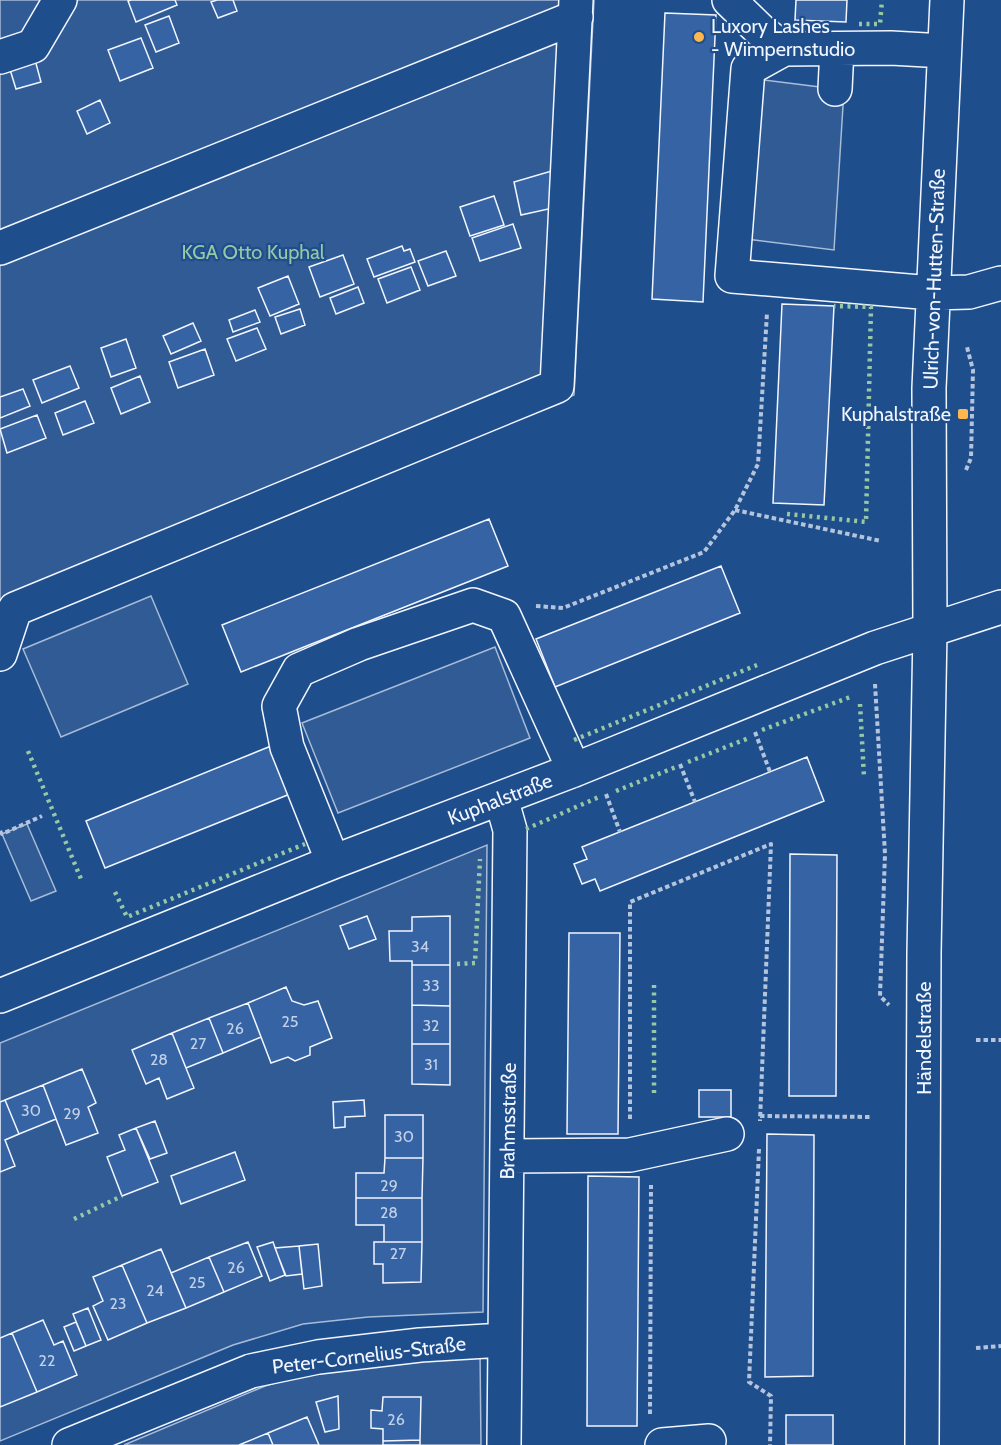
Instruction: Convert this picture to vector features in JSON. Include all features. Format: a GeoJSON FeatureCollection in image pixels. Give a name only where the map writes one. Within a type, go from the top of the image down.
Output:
{"type":"FeatureCollection","features":[{"type":"Feature","properties":{"kind":"street"},"geometry":{"type":"LineString","coordinates":[[0,57],[33,46],[60,0]]}},
{"type":"Feature","properties":{"kind":"street"},"geometry":{"type":"LineString","coordinates":[[729,0],[762,32],[784,49]]}},
{"type":"Feature","properties":{"kind":"street","name":"Ulrich-von-Hutten-Straße"},"geometry":{"type":"LineString","coordinates":[[930,631],[929,388],[947,0]]}},
{"type":"Feature","properties":{"kind":"street"},"geometry":{"type":"LineString","coordinates":[[0,248],[576,9],[557,386],[15,609],[0,654]]}},
{"type":"Feature","properties":{"kind":"street"},"geometry":{"type":"LineString","coordinates":[[944,51],[891,48],[784,49],[748,69],[732,276],[932,293],[969,292],[1001,283]]}},
{"type":"Feature","properties":{"kind":"street"},"geometry":{"type":"LineString","coordinates":[[835,89],[837,49]]}},
{"type":"Feature","properties":{"kind":"street"},"geometry":{"type":"LineString","coordinates":[[333,862],[287,747],[279,706],[299,670],[359,644],[472,604],[504,616],[574,770]]}},
{"type":"Feature","properties":{"kind":"street","name":"Kuphalstraße"},"geometry":{"type":"LineString","coordinates":[[0,996],[333,862],[574,770],[875,648],[1001,607]]}},
{"type":"Feature","properties":{"kind":"street","name":"Händelstraße"},"geometry":{"type":"LineString","coordinates":[[922,1445],[924,954],[930,631]]}},
{"type":"Feature","properties":{"kind":"street","name":"Brahmsstraße"},"geometry":{"type":"LineString","coordinates":[[501,798],[510,830],[508,1156],[503,1340],[504,1445]]}},
{"type":"Feature","properties":{"kind":"street"},"geometry":{"type":"LineString","coordinates":[[508,1156],[630,1155],[727,1134]]}},
{"type":"Feature","properties":{"kind":"street","name":"Peter-Cornelius-Straße"},"geometry":{"type":"LineString","coordinates":[[69,1445],[251,1371],[318,1358],[420,1344],[503,1340]]}},
{"type":"Feature","properties":{"kind":"street"},"geometry":{"type":"LineString","coordinates":[[662,1445],[709,1441]]}},
{"type":"Feature","properties":{"kind":"path"},"geometry":{"type":"LineString","coordinates":[[504,616],[533,606],[563,608],[704,552],[735,510],[758,464],[770,280]]}},
{"type":"Feature","properties":{"kind":"path"},"geometry":{"type":"LineString","coordinates":[[735,510],[881,541]]}},
{"type":"Feature","properties":{"kind":"path"},"geometry":{"type":"LineString","coordinates":[[876,683],[885,854],[879,996]]}},
{"type":"Feature","properties":{"kind":"path"},"geometry":{"type":"LineString","coordinates":[[754,729],[770,772]]}},
{"type":"Feature","properties":{"kind":"path"},"geometry":{"type":"LineString","coordinates":[[678,760],[695,802]]}},
{"type":"Feature","properties":{"kind":"path"},"geometry":{"type":"LineString","coordinates":[[604,791],[620,832]]}},
{"type":"Feature","properties":{"kind":"path"},"geometry":{"type":"LineString","coordinates":[[0,831],[2,834],[42,816]]}},
{"type":"Feature","properties":{"kind":"path"},"geometry":{"type":"LineString","coordinates":[[976,1040],[1001,1040]]}},
{"type":"Feature","properties":{"kind":"path"},"geometry":{"type":"LineString","coordinates":[[760,1116],[872,1117]]}},
{"type":"Feature","properties":{"kind":"path"},"geometry":{"type":"LineString","coordinates":[[976,1348],[1001,1346]]}},
{"type":"Feature","properties":{"kind":"shaded area","name":"KGA Otto Kuphal"},"geometry":{"type":"Polygon","coordinates":[[[0,0],[594,0],[574,395],[0,624],[0,0]]]}},
{"type":"Feature","properties":{"kind":"shaded area"},"geometry":{"type":"Polygon","coordinates":[[[757,79],[844,90],[834,250],[747,239],[757,79]]]}},
{"type":"Feature","properties":{"kind":"shaded area"},"geometry":{"type":"Polygon","coordinates":[[[151,596],[188,684],[61,737],[23,649],[151,596]]]}},
{"type":"Feature","properties":{"kind":"shaded area"},"geometry":{"type":"Polygon","coordinates":[[[495,647],[530,738],[338,813],[302,723],[495,647]]]}},
{"type":"Feature","properties":{"kind":"shaded area"},"geometry":{"type":"Polygon","coordinates":[[[27,824],[56,891],[31,901],[2,834],[27,824]]]}},
{"type":"Feature","properties":{"kind":"shaded area"},"geometry":{"type":"Polygon","coordinates":[[[487,845],[483,1312],[368,1317],[303,1324],[233,1345],[0,1441],[0,1043],[487,845]]]}},
{"type":"Feature","properties":{"kind":"shaded area"},"geometry":{"type":"Polygon","coordinates":[[[480,1352],[481,1445],[124,1445],[265,1386],[330,1366],[480,1352]]]}},
{"type":"Feature","properties":{"kind":"building"},"geometry":{"type":"Polygon","coordinates":[[[175,0],[177,5],[136,22],[128,1],[175,0]]]}},
{"type":"Feature","properties":{"kind":"building"},"geometry":{"type":"Polygon","coordinates":[[[233,0],[237,11],[218,18],[211,2],[233,0]]]}},
{"type":"Feature","properties":{"kind":"building"},"geometry":{"type":"Polygon","coordinates":[[[796,0],[847,0],[846,22],[795,20],[796,0]]]}},
{"type":"Feature","properties":{"kind":"building"},"geometry":{"type":"Polygon","coordinates":[[[665,13],[716,15],[703,302],[652,299],[665,13]]]}},
{"type":"Feature","properties":{"kind":"building"},"geometry":{"type":"Polygon","coordinates":[[[169,16],[179,43],[156,52],[145,25],[169,16]]]}},
{"type":"Feature","properties":{"kind":"building"},"geometry":{"type":"Polygon","coordinates":[[[141,38],[153,68],[120,81],[108,50],[141,38]]]}},
{"type":"Feature","properties":{"kind":"building"},"geometry":{"type":"Polygon","coordinates":[[[34,56],[41,82],[16,89],[8,63],[34,56]]]}},
{"type":"Feature","properties":{"kind":"building"},"geometry":{"type":"Polygon","coordinates":[[[100,100],[110,123],[87,134],[77,111],[100,100]]]}},
{"type":"Feature","properties":{"kind":"building"},"geometry":{"type":"Polygon","coordinates":[[[555,170],[553,208],[521,215],[514,182],[555,170]]]}},
{"type":"Feature","properties":{"kind":"building"},"geometry":{"type":"Polygon","coordinates":[[[494,196],[504,225],[470,236],[460,207],[494,196]]]}},
{"type":"Feature","properties":{"kind":"building"},"geometry":{"type":"Polygon","coordinates":[[[513,224],[521,248],[480,261],[472,238],[513,224]]]}},
{"type":"Feature","properties":{"kind":"building"},"geometry":{"type":"Polygon","coordinates":[[[402,246],[404,251],[410,249],[415,262],[374,277],[367,259],[402,246]]]}},
{"type":"Feature","properties":{"kind":"building"},"geometry":{"type":"Polygon","coordinates":[[[446,251],[456,276],[428,286],[418,261],[446,251]]]}},
{"type":"Feature","properties":{"kind":"building"},"geometry":{"type":"Polygon","coordinates":[[[343,255],[354,284],[320,297],[309,267],[343,255]]]}},
{"type":"Feature","properties":{"kind":"building"},"geometry":{"type":"Polygon","coordinates":[[[411,267],[420,290],[387,303],[378,279],[411,267]]]}},
{"type":"Feature","properties":{"kind":"building"},"geometry":{"type":"Polygon","coordinates":[[[288,276],[299,304],[270,316],[258,288],[288,276]]]}},
{"type":"Feature","properties":{"kind":"building"},"geometry":{"type":"Polygon","coordinates":[[[358,287],[364,303],[336,314],[330,298],[358,287]]]}},
{"type":"Feature","properties":{"kind":"building"},"geometry":{"type":"Polygon","coordinates":[[[782,304],[834,306],[824,505],[773,503],[782,304]]]}},
{"type":"Feature","properties":{"kind":"building"},"geometry":{"type":"Polygon","coordinates":[[[300,309],[305,325],[281,334],[275,317],[300,309]]]}},
{"type":"Feature","properties":{"kind":"building"},"geometry":{"type":"Polygon","coordinates":[[[255,310],[260,322],[233,332],[229,320],[255,310]]]}},
{"type":"Feature","properties":{"kind":"building"},"geometry":{"type":"Polygon","coordinates":[[[193,323],[201,341],[171,354],[163,336],[193,323]]]}},
{"type":"Feature","properties":{"kind":"building"},"geometry":{"type":"Polygon","coordinates":[[[257,328],[266,349],[236,361],[227,339],[257,328]]]}},
{"type":"Feature","properties":{"kind":"building"},"geometry":{"type":"Polygon","coordinates":[[[126,339],[136,368],[111,377],[101,348],[126,339]]]}},
{"type":"Feature","properties":{"kind":"building"},"geometry":{"type":"Polygon","coordinates":[[[205,349],[214,375],[178,388],[169,362],[205,349]]]}},
{"type":"Feature","properties":{"kind":"building"},"geometry":{"type":"Polygon","coordinates":[[[70,366],[79,388],[42,403],[33,380],[70,366]]]}},
{"type":"Feature","properties":{"kind":"building"},"geometry":{"type":"Polygon","coordinates":[[[140,376],[150,402],[121,414],[111,388],[140,376]]]}},
{"type":"Feature","properties":{"kind":"building"},"geometry":{"type":"Polygon","coordinates":[[[23,389],[30,406],[0,418],[0,397],[23,389]]]}},
{"type":"Feature","properties":{"kind":"building"},"geometry":{"type":"Polygon","coordinates":[[[85,401],[94,423],[63,435],[55,413],[85,401]]]}},
{"type":"Feature","properties":{"kind":"building"},"geometry":{"type":"Polygon","coordinates":[[[37,415],[46,438],[7,453],[0,429],[37,415]]]}},
{"type":"Feature","properties":{"kind":"building"},"geometry":{"type":"Polygon","coordinates":[[[489,519],[508,566],[241,672],[222,625],[489,519]]]}},
{"type":"Feature","properties":{"kind":"building"},"geometry":{"type":"Polygon","coordinates":[[[721,566],[740,613],[555,687],[536,639],[721,566]]]}},
{"type":"Feature","properties":{"kind":"building"},"geometry":{"type":"Polygon","coordinates":[[[271,746],[290,794],[105,868],[86,821],[271,746]]]}},
{"type":"Feature","properties":{"kind":"building"},"geometry":{"type":"Polygon","coordinates":[[[807,757],[824,801],[600,891],[595,879],[582,884],[574,864],[587,859],[582,847],[807,757]]]}},
{"type":"Feature","properties":{"kind":"building"},"geometry":{"type":"Polygon","coordinates":[[[790,854],[837,855],[836,1096],[789,1096],[790,854]]]}},
{"type":"Feature","properties":{"kind":"building"},"geometry":{"type":"Polygon","coordinates":[[[367,916],[376,939],[349,949],[340,926],[367,916]]]}},
{"type":"Feature","properties":{"kind":"building"},"geometry":{"type":"Polygon","coordinates":[[[450,916],[450,965],[412,965],[412,961],[390,961],[389,931],[412,931],[412,917],[450,916]]]}},
{"type":"Feature","properties":{"kind":"building"},"geometry":{"type":"Polygon","coordinates":[[[569,933],[620,933],[618,1134],[567,1134],[569,933]]]}},
{"type":"Feature","properties":{"kind":"building"},"geometry":{"type":"Polygon","coordinates":[[[412,965],[450,965],[450,1006],[412,1005],[412,965]]]}},
{"type":"Feature","properties":{"kind":"building"},"geometry":{"type":"Polygon","coordinates":[[[286,987],[292,1001],[304,1005],[318,1001],[332,1038],[310,1047],[310,1055],[295,1061],[288,1057],[271,1063],[248,1003],[286,987]]]}},
{"type":"Feature","properties":{"kind":"building"},"geometry":{"type":"Polygon","coordinates":[[[248,1003],[261,1037],[223,1053],[209,1018],[248,1003]]]}},
{"type":"Feature","properties":{"kind":"building"},"geometry":{"type":"Polygon","coordinates":[[[412,1005],[450,1006],[450,1044],[412,1044],[412,1005]]]}},
{"type":"Feature","properties":{"kind":"building"},"geometry":{"type":"Polygon","coordinates":[[[209,1018],[223,1053],[186,1068],[172,1033],[209,1018]]]}},
{"type":"Feature","properties":{"kind":"building"},"geometry":{"type":"Polygon","coordinates":[[[172,1033],[194,1088],[167,1099],[159,1078],[146,1084],[132,1050],[172,1033]]]}},
{"type":"Feature","properties":{"kind":"building"},"geometry":{"type":"Polygon","coordinates":[[[412,1044],[450,1044],[450,1085],[412,1084],[412,1044]]]}},
{"type":"Feature","properties":{"kind":"building"},"geometry":{"type":"Polygon","coordinates":[[[82,1069],[96,1103],[88,1107],[98,1133],[66,1145],[43,1085],[82,1069]]]}},
{"type":"Feature","properties":{"kind":"building"},"geometry":{"type":"Polygon","coordinates":[[[43,1085],[56,1119],[19,1134],[5,1100],[43,1085]]]}},
{"type":"Feature","properties":{"kind":"building"},"geometry":{"type":"Polygon","coordinates":[[[699,1090],[731,1090],[731,1117],[699,1117],[699,1090]]]}},
{"type":"Feature","properties":{"kind":"building"},"geometry":{"type":"Polygon","coordinates":[[[5,1100],[19,1134],[5,1140],[15,1166],[0,1172],[0,1102],[5,1100]]]}},
{"type":"Feature","properties":{"kind":"building"},"geometry":{"type":"Polygon","coordinates":[[[364,1100],[365,1116],[345,1117],[345,1127],[334,1128],[333,1102],[364,1100]]]}},
{"type":"Feature","properties":{"kind":"building"},"geometry":{"type":"Polygon","coordinates":[[[385,1115],[423,1115],[423,1158],[385,1158],[385,1115]]]}},
{"type":"Feature","properties":{"kind":"building"},"geometry":{"type":"Polygon","coordinates":[[[155,1121],[167,1153],[150,1159],[136,1128],[155,1121]]]}},
{"type":"Feature","properties":{"kind":"building"},"geometry":{"type":"Polygon","coordinates":[[[136,1128],[158,1182],[122,1196],[107,1157],[125,1150],[119,1135],[136,1128]]]}},
{"type":"Feature","properties":{"kind":"building"},"geometry":{"type":"Polygon","coordinates":[[[767,1134],[814,1135],[813,1376],[765,1377],[767,1134]]]}},
{"type":"Feature","properties":{"kind":"building"},"geometry":{"type":"Polygon","coordinates":[[[235,1152],[245,1180],[181,1204],[171,1176],[235,1152]]]}},
{"type":"Feature","properties":{"kind":"building"},"geometry":{"type":"Polygon","coordinates":[[[385,1158],[423,1158],[422,1198],[356,1198],[356,1173],[384,1173],[385,1158]]]}},
{"type":"Feature","properties":{"kind":"building"},"geometry":{"type":"Polygon","coordinates":[[[588,1176],[639,1177],[637,1426],[587,1426],[588,1176]]]}},
{"type":"Feature","properties":{"kind":"building"},"geometry":{"type":"Polygon","coordinates":[[[356,1198],[422,1198],[422,1242],[384,1242],[384,1225],[356,1225],[356,1198]]]}},
{"type":"Feature","properties":{"kind":"building"},"geometry":{"type":"Polygon","coordinates":[[[248,1242],[262,1276],[224,1292],[209,1257],[248,1242]]]}},
{"type":"Feature","properties":{"kind":"building"},"geometry":{"type":"Polygon","coordinates":[[[273,1242],[285,1275],[270,1281],[257,1247],[273,1242]]]}},
{"type":"Feature","properties":{"kind":"building"},"geometry":{"type":"Polygon","coordinates":[[[374,1242],[422,1242],[421,1282],[383,1283],[383,1264],[374,1264],[374,1242]]]}},
{"type":"Feature","properties":{"kind":"building"},"geometry":{"type":"Polygon","coordinates":[[[318,1244],[322,1286],[304,1289],[299,1246],[318,1244]]]}},
{"type":"Feature","properties":{"kind":"building"},"geometry":{"type":"Polygon","coordinates":[[[299,1246],[302,1274],[286,1276],[275,1248],[299,1246]]]}},
{"type":"Feature","properties":{"kind":"building"},"geometry":{"type":"Polygon","coordinates":[[[161,1249],[186,1308],[147,1323],[122,1265],[161,1249]]]}},
{"type":"Feature","properties":{"kind":"building"},"geometry":{"type":"Polygon","coordinates":[[[209,1257],[224,1292],[186,1308],[171,1273],[209,1257]]]}},
{"type":"Feature","properties":{"kind":"building"},"geometry":{"type":"Polygon","coordinates":[[[122,1265],[147,1323],[108,1340],[93,1306],[103,1301],[93,1277],[122,1265]]]}},
{"type":"Feature","properties":{"kind":"building"},"geometry":{"type":"Polygon","coordinates":[[[88,1308],[101,1340],[86,1346],[73,1314],[88,1308]]]}},
{"type":"Feature","properties":{"kind":"building"},"geometry":{"type":"Polygon","coordinates":[[[43,1320],[54,1345],[63,1341],[77,1375],[37,1392],[12,1333],[43,1320]]]}},
{"type":"Feature","properties":{"kind":"building"},"geometry":{"type":"Polygon","coordinates":[[[76,1322],[86,1346],[74,1351],[64,1327],[76,1322]]]}},
{"type":"Feature","properties":{"kind":"building"},"geometry":{"type":"Polygon","coordinates":[[[12,1333],[37,1392],[0,1407],[0,1338],[12,1333]]]}},
{"type":"Feature","properties":{"kind":"building"},"geometry":{"type":"Polygon","coordinates":[[[338,1396],[339,1429],[325,1432],[316,1402],[338,1396]]]}},
{"type":"Feature","properties":{"kind":"building"},"geometry":{"type":"Polygon","coordinates":[[[383,1397],[421,1397],[420,1440],[383,1441],[383,1429],[371,1428],[371,1410],[382,1411],[383,1397]]]}},
{"type":"Feature","properties":{"kind":"building"},"geometry":{"type":"Polygon","coordinates":[[[786,1415],[833,1415],[833,1445],[786,1445],[786,1415]]]}},
{"type":"Feature","properties":{"kind":"building"},"geometry":{"type":"Polygon","coordinates":[[[307,1417],[319,1445],[273,1445],[268,1433],[307,1417]]]}},
{"type":"Feature","properties":{"kind":"building"},"geometry":{"type":"Polygon","coordinates":[[[268,1433],[273,1445],[239,1445],[268,1433]]]}},
{"type":"Feature","properties":{"kind":"building"},"geometry":{"type":"Polygon","coordinates":[[[420,1440],[420,1445],[383,1445],[383,1441],[420,1440]]]}},
{"type":"Feature","properties":{"kind":"hedge"},"geometry":{"type":"LineString","coordinates":[[859,24],[880,24],[882,0]]}},
{"type":"Feature","properties":{"kind":"hedge"},"geometry":{"type":"LineString","coordinates":[[787,514],[866,522],[871,307],[834,306]]}},
{"type":"Feature","properties":{"kind":"hedge"},"geometry":{"type":"LineString","coordinates":[[574,740],[757,665]]}},
{"type":"Feature","properties":{"kind":"hedge"},"geometry":{"type":"LineString","coordinates":[[762,730],[853,696]]}},
{"type":"Feature","properties":{"kind":"hedge"},"geometry":{"type":"LineString","coordinates":[[860,704],[864,777]]}},
{"type":"Feature","properties":{"kind":"hedge"},"geometry":{"type":"LineString","coordinates":[[688,762],[749,738]]}},
{"type":"Feature","properties":{"kind":"hedge"},"geometry":{"type":"LineString","coordinates":[[28,751],[81,879]]}},
{"type":"Feature","properties":{"kind":"hedge"},"geometry":{"type":"LineString","coordinates":[[616,791],[676,767]]}},
{"type":"Feature","properties":{"kind":"hedge"},"geometry":{"type":"LineString","coordinates":[[526,829],[599,797]]}},
{"type":"Feature","properties":{"kind":"hedge"},"geometry":{"type":"LineString","coordinates":[[115,892],[127,917],[305,844]]}},
{"type":"Feature","properties":{"kind":"hedge"},"geometry":{"type":"LineString","coordinates":[[457,964],[475,963],[480,859]]}},
{"type":"Feature","properties":{"kind":"hedge"},"geometry":{"type":"LineString","coordinates":[[654,982],[654,1093]]}},
{"type":"Feature","properties":{"kind":"hedge"},"geometry":{"type":"LineString","coordinates":[[74,1219],[122,1196]]}},
{"type":"Feature","properties":{"kind":"place","name":"Luxory Lashes - Wimpernstudio"},"geometry":{"type":"Point","coordinates":[699,37]}},
{"type":"Feature","properties":{"kind":"place","name":"Kuphalstraße"},"geometry":{"type":"Point","coordinates":[963,414]}}]}
